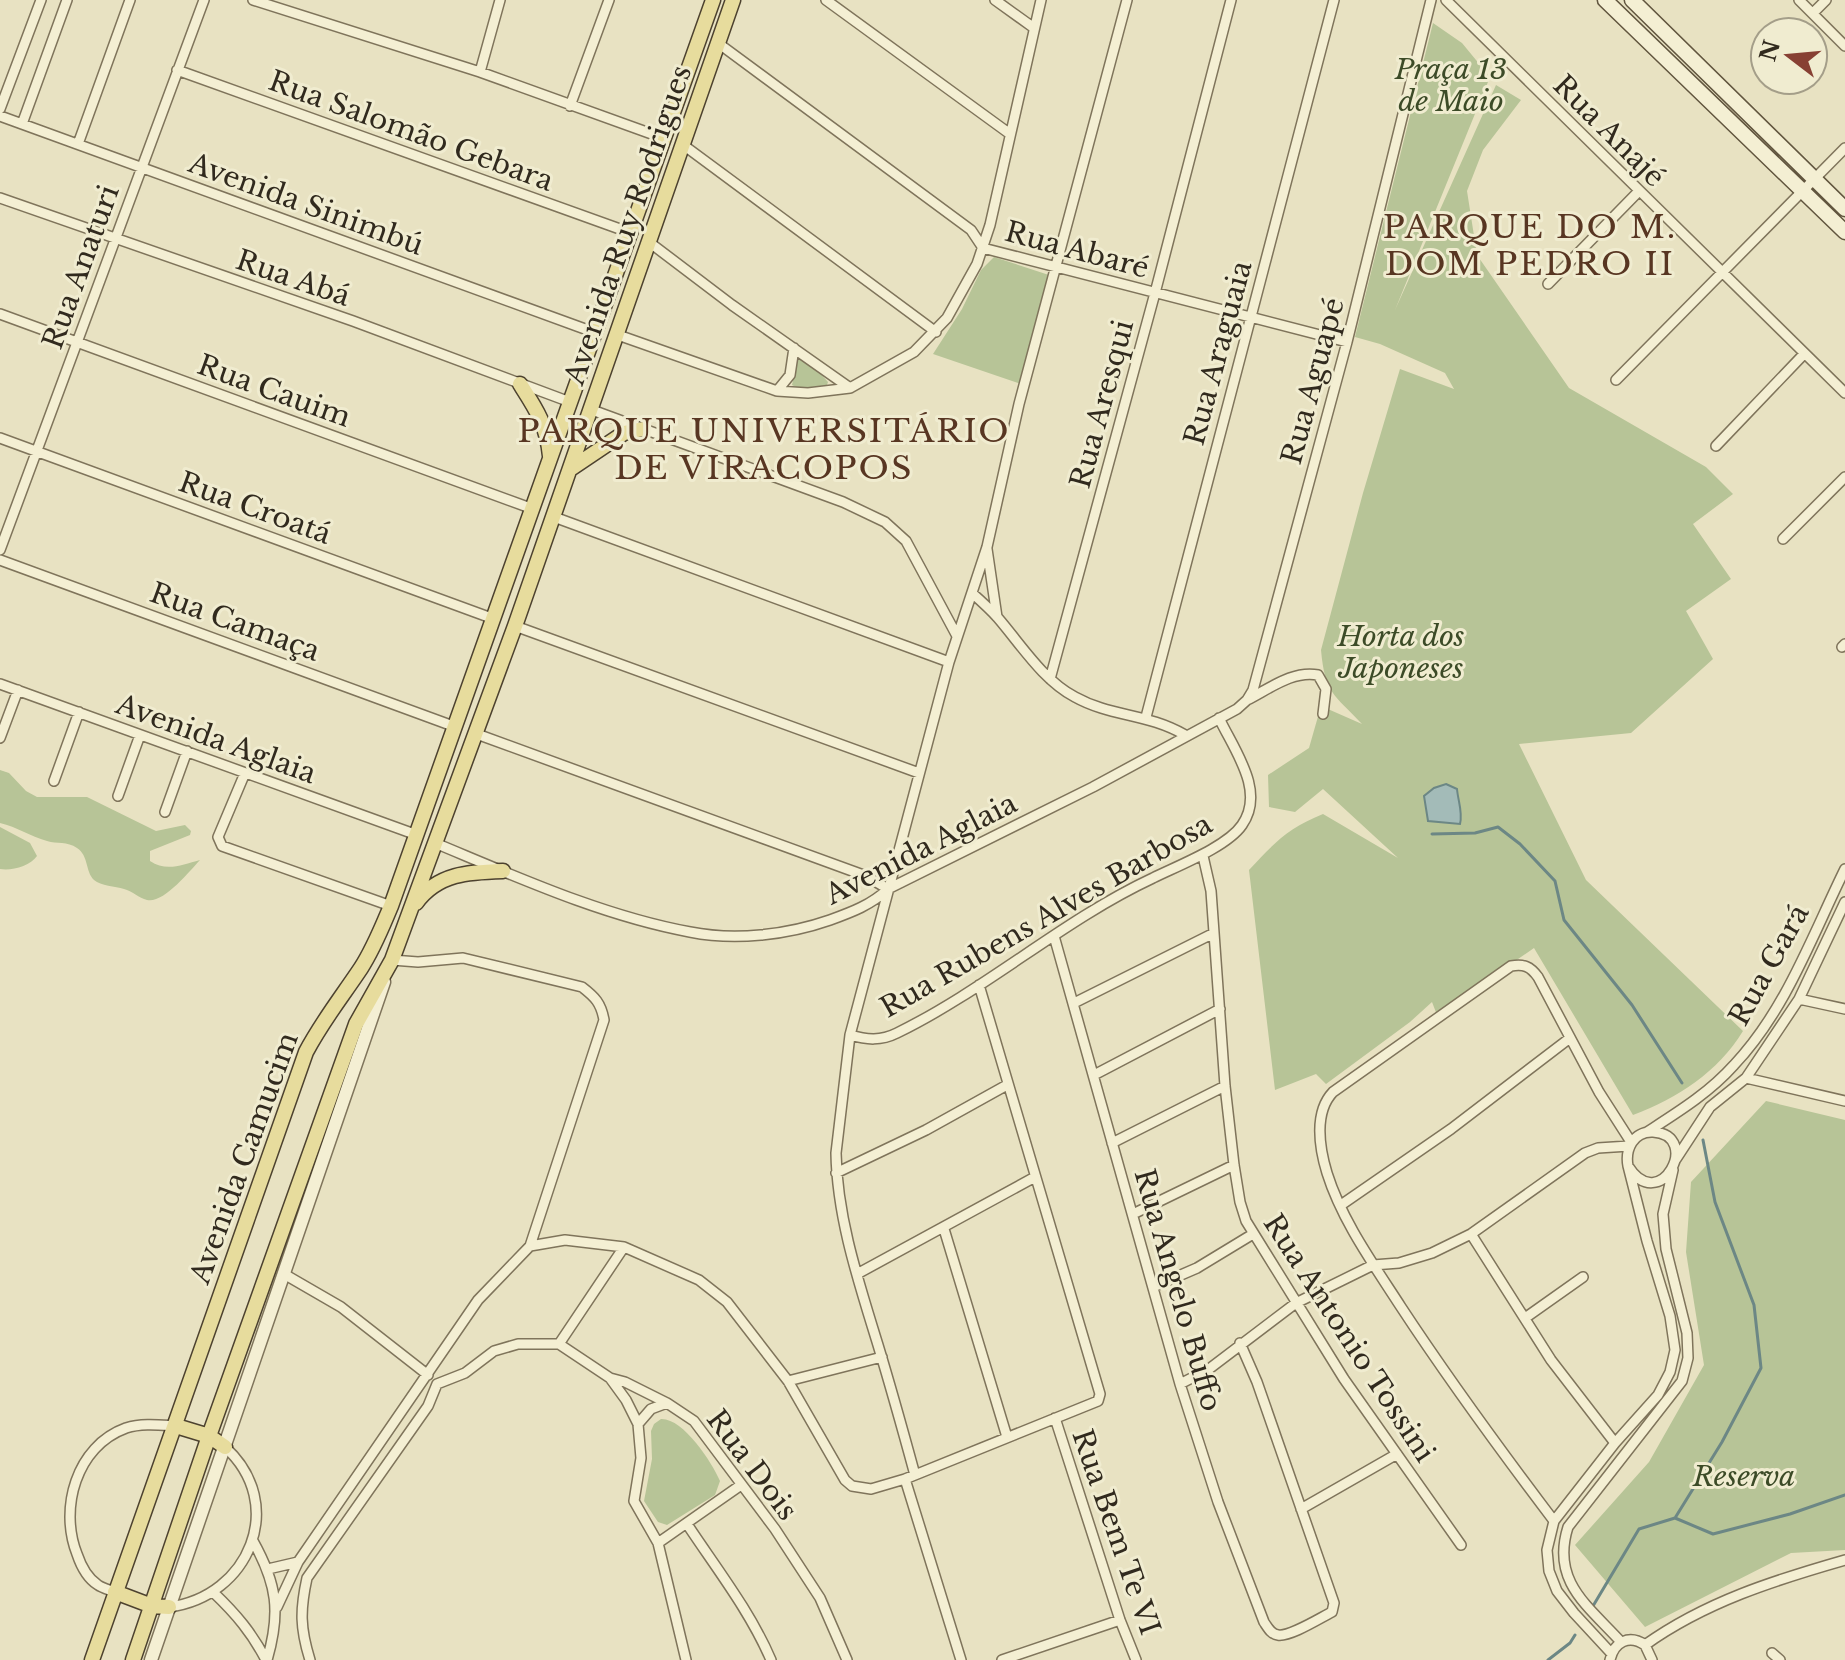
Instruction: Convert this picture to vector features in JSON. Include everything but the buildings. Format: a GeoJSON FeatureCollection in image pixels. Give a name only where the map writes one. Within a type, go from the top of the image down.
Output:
{"type":"FeatureCollection","features":[{"type":"Feature","properties":{"kind":"main road","name":"Avenida Ruy Rodrigues"},"geometry":{"type":"LineString","coordinates":[[550,461],[713,0]]}},
{"type":"Feature","properties":{"kind":"main road","name":"Avenida Ruy Rodrigues"},"geometry":{"type":"LineString","coordinates":[[571,468],[733,0]]}},
{"type":"Feature","properties":{"kind":"main road"},"geometry":{"type":"LineString","coordinates":[[1605,0],[1845,232]]}},
{"type":"Feature","properties":{"kind":"main road"},"geometry":{"type":"LineString","coordinates":[[1632,0],[1845,209]]}},
{"type":"Feature","properties":{"kind":"main road"},"geometry":{"type":"LineString","coordinates":[[596,333],[618,335]]}},
{"type":"Feature","properties":{"kind":"main road"},"geometry":{"type":"LineString","coordinates":[[520,384],[544,423],[550,461]]}},
{"type":"Feature","properties":{"kind":"main road"},"geometry":{"type":"LineString","coordinates":[[570,402],[592,410]]}},
{"type":"Feature","properties":{"kind":"main road"},"geometry":{"type":"LineString","coordinates":[[133,1660],[356,1024],[392,960],[571,468],[624,433],[643,429]]}},
{"type":"Feature","properties":{"kind":"main road","name":"Avenida Camucim"},"geometry":{"type":"LineString","coordinates":[[92,1660],[306,1052],[325,1016],[377,940],[550,461]]}},
{"type":"Feature","properties":{"kind":"main road"},"geometry":{"type":"LineString","coordinates":[[494,619],[515,626]]}},
{"type":"Feature","properties":{"kind":"main road"},"geometry":{"type":"LineString","coordinates":[[417,835],[435,843]]}},
{"type":"Feature","properties":{"kind":"main road"},"geometry":{"type":"LineString","coordinates":[[407,917],[430,887],[448,877],[467,872],[503,871]]}},
{"type":"Feature","properties":{"kind":"main road"},"geometry":{"type":"LineString","coordinates":[[176,1426],[209,1436],[225,1447]]}},
{"type":"Feature","properties":{"kind":"main road"},"geometry":{"type":"LineString","coordinates":[[115,1592],[152,1606],[169,1607]]}},
{"type":"Feature","properties":{"kind":"street"},"geometry":{"type":"LineString","coordinates":[[0,109],[41,0]]}},
{"type":"Feature","properties":{"kind":"street"},"geometry":{"type":"LineString","coordinates":[[22,124],[67,0]]}},
{"type":"Feature","properties":{"kind":"street"},"geometry":{"type":"LineString","coordinates":[[78,144],[130,0]]}},
{"type":"Feature","properties":{"kind":"street","name":"Rua Anaturi"},"geometry":{"type":"LineString","coordinates":[[0,550],[204,0]]}},
{"type":"Feature","properties":{"kind":"street"},"geometry":{"type":"LineString","coordinates":[[253,0],[480,72],[663,138]]}},
{"type":"Feature","properties":{"kind":"street"},"geometry":{"type":"LineString","coordinates":[[480,72],[500,0]]}},
{"type":"Feature","properties":{"kind":"street"},"geometry":{"type":"LineString","coordinates":[[570,106],[609,0]]}},
{"type":"Feature","properties":{"kind":"street"},"geometry":{"type":"LineString","coordinates":[[826,0],[1010,134]]}},
{"type":"Feature","properties":{"kind":"street"},"geometry":{"type":"LineString","coordinates":[[995,0],[1034,28]]}},
{"type":"Feature","properties":{"kind":"street"},"geometry":{"type":"LineString","coordinates":[[618,335],[777,391],[824,393],[850,388],[896,364],[936,332],[947,318],[983,248],[1041,0]]}},
{"type":"Feature","properties":{"kind":"street"},"geometry":{"type":"LineString","coordinates":[[915,1475],[857,1274],[844,1224],[836,1173],[850,1035],[949,662],[987,547],[1019,404],[1127,0]]}},
{"type":"Feature","properties":{"kind":"street","name":"Rua Aresqui"},"geometry":{"type":"LineString","coordinates":[[1050,679],[1231,0]]}},
{"type":"Feature","properties":{"kind":"street","name":"Rua Araguaia"},"geometry":{"type":"LineString","coordinates":[[1146,717],[1334,0]]}},
{"type":"Feature","properties":{"kind":"street","name":"Rua Aguapé"},"geometry":{"type":"LineString","coordinates":[[1247,700],[1253,690],[1347,342],[1431,0]]}},
{"type":"Feature","properties":{"kind":"street","name":"Rua Anajé"},"geometry":{"type":"LineString","coordinates":[[1446,0],[1845,393]]}},
{"type":"Feature","properties":{"kind":"street"},"geometry":{"type":"LineString","coordinates":[[1799,0],[1845,46]]}},
{"type":"Feature","properties":{"kind":"street"},"geometry":{"type":"LineString","coordinates":[[1813,13],[1826,0]]}},
{"type":"Feature","properties":{"kind":"street","name":"Rua Abaré"},"geometry":{"type":"LineString","coordinates":[[718,43],[971,230],[983,248],[1347,342]]}},
{"type":"Feature","properties":{"kind":"street","name":"Rua Salomão Gebara"},"geometry":{"type":"LineString","coordinates":[[177,70],[631,233]]}},
{"type":"Feature","properties":{"kind":"street","name":"Avenida Sinimbú"},"geometry":{"type":"LineString","coordinates":[[0,116],[596,333]]}},
{"type":"Feature","properties":{"kind":"street"},"geometry":{"type":"LineString","coordinates":[[682,144],[936,332]]}},
{"type":"Feature","properties":{"kind":"street"},"geometry":{"type":"LineString","coordinates":[[1616,380],[1845,148]]}},
{"type":"Feature","properties":{"kind":"street"},"geometry":{"type":"LineString","coordinates":[[1548,284],[1639,191]]}},
{"type":"Feature","properties":{"kind":"street","name":"Rua Abá"},"geometry":{"type":"LineString","coordinates":[[0,198],[113,240],[353,321],[570,402]]}},
{"type":"Feature","properties":{"kind":"street"},"geometry":{"type":"LineString","coordinates":[[649,242],[850,388]]}},
{"type":"Feature","properties":{"kind":"street","name":"Rua Cauim"},"geometry":{"type":"LineString","coordinates":[[0,314],[533,509]]}},
{"type":"Feature","properties":{"kind":"street"},"geometry":{"type":"LineString","coordinates":[[777,391],[790,375],[794,348]]}},
{"type":"Feature","properties":{"kind":"street"},"geometry":{"type":"LineString","coordinates":[[1716,446],[1804,354]]}},
{"type":"Feature","properties":{"kind":"street"},"geometry":{"type":"LineString","coordinates":[[592,410],[843,502],[885,522],[906,541],[957,636]]}},
{"type":"Feature","properties":{"kind":"street","name":"Rua Croatá"},"geometry":{"type":"LineString","coordinates":[[0,438],[494,619]]}},
{"type":"Feature","properties":{"kind":"street"},"geometry":{"type":"LineString","coordinates":[[1783,539],[1845,477]]}},
{"type":"Feature","properties":{"kind":"street"},"geometry":{"type":"LineString","coordinates":[[554,517],[949,662]]}},
{"type":"Feature","properties":{"kind":"street"},"geometry":{"type":"LineString","coordinates":[[987,547],[997,617]]}},
{"type":"Feature","properties":{"kind":"street","name":"Rua Camaça"},"geometry":{"type":"LineString","coordinates":[[0,560],[453,726]]}},
{"type":"Feature","properties":{"kind":"street"},"geometry":{"type":"LineString","coordinates":[[972,593],[1050,679],[1075,697],[1105,710],[1146,717],[1167,724],[1185,735],[1297,675],[1309,674],[1318,675],[1326,689],[1323,714]]}},
{"type":"Feature","properties":{"kind":"street"},"geometry":{"type":"LineString","coordinates":[[515,626],[919,773]]}},
{"type":"Feature","properties":{"kind":"street","name":"Avenida Aglaia"},"geometry":{"type":"LineString","coordinates":[[0,684],[417,835]]}},
{"type":"Feature","properties":{"kind":"street"},"geometry":{"type":"LineString","coordinates":[[0,738],[18,690]]}},
{"type":"Feature","properties":{"kind":"street"},"geometry":{"type":"LineString","coordinates":[[54,781],[79,712]]}},
{"type":"Feature","properties":{"kind":"street","name":"Rua Rubens Alves Barbosa"},"geometry":{"type":"LineString","coordinates":[[850,1035],[869,1041],[895,1034],[1150,879],[1203,856],[1242,827],[1250,808],[1252,788],[1219,718]]}},
{"type":"Feature","properties":{"kind":"street"},"geometry":{"type":"LineString","coordinates":[[474,733],[866,876],[888,889]]}},
{"type":"Feature","properties":{"kind":"street"},"geometry":{"type":"LineString","coordinates":[[118,796],[140,735]]}},
{"type":"Feature","properties":{"kind":"street","name":"Avenida Aglaia"},"geometry":{"type":"LineString","coordinates":[[435,843],[643,921],[692,933],[753,935],[805,929],[874,902],[888,889],[1093,787],[1185,735]]}},
{"type":"Feature","properties":{"kind":"street"},"geometry":{"type":"LineString","coordinates":[[165,812],[187,751]]}},
{"type":"Feature","properties":{"kind":"street"},"geometry":{"type":"LineString","coordinates":[[245,773],[218,837],[222,846],[391,906]]}},
{"type":"Feature","properties":{"kind":"street","name":"Rua Antonio Tossini"},"geometry":{"type":"LineString","coordinates":[[1203,856],[1211,891],[1225,1086],[1240,1202],[1253,1234],[1344,1379],[1461,1545]]}},
{"type":"Feature","properties":{"kind":"street","name":"Rua Gará"},"geometry":{"type":"LineString","coordinates":[[1645,1132],[1709,1090],[1736,1064],[1779,1005],[1845,869]]}},
{"type":"Feature","properties":{"kind":"street"},"geometry":{"type":"LineString","coordinates":[[1628,1166],[1639,1179],[1663,1179],[1710,1107],[1746,1078],[1799,999],[1840,921],[1845,902]]}},
{"type":"Feature","properties":{"kind":"street"},"geometry":{"type":"LineString","coordinates":[[1074,1003],[1214,933]]}},
{"type":"Feature","properties":{"kind":"street","name":"Rua Angelo Buffo"},"geometry":{"type":"LineString","coordinates":[[1054,936],[1180,1384],[1218,1502],[1264,1622],[1270,1632],[1278,1636],[1289,1634],[1335,1608],[1301,1509]]}},
{"type":"Feature","properties":{"kind":"street"},"geometry":{"type":"LineString","coordinates":[[151,1660],[392,960],[418,962],[463,958],[582,987],[597,998],[604,1020],[530,1246],[478,1300],[426,1372],[298,1562],[277,1607]]}},
{"type":"Feature","properties":{"kind":"street"},"geometry":{"type":"LineString","coordinates":[[1554,1521],[1453,1385],[1373,1265],[1327,1172],[1321,1130],[1321,1108],[1333,1092],[1511,966],[1522,964],[1531,968],[1630,1144],[1628,1166],[1670,1316],[1675,1350],[1670,1372],[1658,1395],[1615,1443],[1554,1521],[1547,1550],[1549,1571],[1574,1613],[1611,1656],[1621,1642],[1633,1640],[1645,1645],[1652,1660]]}},
{"type":"Feature","properties":{"kind":"street"},"geometry":{"type":"LineString","coordinates":[[530,1246],[565,1240],[624,1247],[699,1280],[727,1302],[788,1381],[845,1480],[852,1486],[871,1489],[905,1479],[1100,1399],[979,985]]}},
{"type":"Feature","properties":{"kind":"street"},"geometry":{"type":"LineString","coordinates":[[1799,999],[1845,1009]]}},
{"type":"Feature","properties":{"kind":"street"},"geometry":{"type":"LineString","coordinates":[[1094,1075],[1220,1009]]}},
{"type":"Feature","properties":{"kind":"street"},"geometry":{"type":"LineString","coordinates":[[1341,1205],[1451,1129],[1570,1038]]}},
{"type":"Feature","properties":{"kind":"street"},"geometry":{"type":"LineString","coordinates":[[1746,1078],[1845,1101]]}},
{"type":"Feature","properties":{"kind":"street"},"geometry":{"type":"LineString","coordinates":[[836,1173],[926,1130],[1007,1085]]}},
{"type":"Feature","properties":{"kind":"street"},"geometry":{"type":"LineString","coordinates":[[1112,1143],[1225,1086]]}},
{"type":"Feature","properties":{"kind":"street"},"geometry":{"type":"LineString","coordinates":[[1180,1384],[1209,1369],[1296,1303],[1373,1265],[1399,1263],[1432,1253],[1471,1234],[1585,1153],[1630,1144],[1645,1132],[1668,1138],[1676,1151],[1663,1214],[1666,1249],[1687,1333],[1688,1358],[1682,1381],[1674,1395],[1568,1527],[1562,1546],[1563,1564],[1569,1582],[1621,1642]]}},
{"type":"Feature","properties":{"kind":"street"},"geometry":{"type":"LineString","coordinates":[[1133,1214],[1234,1165]]}},
{"type":"Feature","properties":{"kind":"street"},"geometry":{"type":"LineString","coordinates":[[857,1274],[1035,1177]]}},
{"type":"Feature","properties":{"kind":"street"},"geometry":{"type":"LineString","coordinates":[[944,1229],[1007,1437]]}},
{"type":"Feature","properties":{"kind":"street"},"geometry":{"type":"LineString","coordinates":[[1153,1287],[1197,1268],[1253,1234]]}},
{"type":"Feature","properties":{"kind":"street"},"geometry":{"type":"LineString","coordinates":[[1471,1234],[1551,1360],[1615,1443]]}},
{"type":"Feature","properties":{"kind":"street"},"geometry":{"type":"LineString","coordinates":[[310,1660],[303,1637],[300,1608],[307,1578],[428,1406],[437,1384],[465,1373],[494,1351],[518,1344],[559,1344],[624,1247]]}},
{"type":"Feature","properties":{"kind":"street"},"geometry":{"type":"LineString","coordinates":[[284,1274],[341,1307],[426,1372],[437,1384]]}},
{"type":"Feature","properties":{"kind":"street"},"geometry":{"type":"LineString","coordinates":[[1525,1318],[1583,1277]]}},
{"type":"Feature","properties":{"kind":"street"},"geometry":{"type":"LineString","coordinates":[[1240,1343],[1257,1382],[1301,1509],[1397,1454]]}},
{"type":"Feature","properties":{"kind":"street","name":"Rua Dois"},"geometry":{"type":"LineString","coordinates":[[559,1344],[610,1378],[667,1403],[694,1421],[775,1529],[820,1598],[847,1660]]}},
{"type":"Feature","properties":{"kind":"street"},"geometry":{"type":"LineString","coordinates":[[788,1381],[882,1357]]}},
{"type":"Feature","properties":{"kind":"street"},"geometry":{"type":"LineString","coordinates":[[610,1378],[638,1424],[641,1458],[634,1501],[658,1543],[686,1660]]}},
{"type":"Feature","properties":{"kind":"street"},"geometry":{"type":"LineString","coordinates":[[638,1424],[651,1409],[667,1403]]}},
{"type":"Feature","properties":{"kind":"street","name":"Rua Bem Te VI"},"geometry":{"type":"LineString","coordinates":[[1055,1418],[1120,1620],[1136,1660]]}},
{"type":"Feature","properties":{"kind":"street"},"geometry":{"type":"LineString","coordinates":[[115,1592],[98,1585],[82,1568],[70,1537],[69,1505],[78,1474],[98,1447],[124,1429],[149,1424],[176,1426]]}},
{"type":"Feature","properties":{"kind":"street"},"geometry":{"type":"LineString","coordinates":[[169,1607],[185,1605],[214,1593],[238,1570],[253,1541],[255,1500],[249,1480],[225,1447]]}},
{"type":"Feature","properties":{"kind":"street"},"geometry":{"type":"LineString","coordinates":[[905,1479],[961,1660]]}},
{"type":"Feature","properties":{"kind":"street"},"geometry":{"type":"LineString","coordinates":[[658,1543],[741,1485]]}},
{"type":"Feature","properties":{"kind":"street"},"geometry":{"type":"LineString","coordinates":[[687,1524],[739,1601],[771,1660]]}},
{"type":"Feature","properties":{"kind":"street"},"geometry":{"type":"LineString","coordinates":[[253,1541],[268,1569],[277,1607],[275,1634],[266,1660]]}},
{"type":"Feature","properties":{"kind":"street"},"geometry":{"type":"LineString","coordinates":[[1645,1645],[1677,1622],[1719,1602],[1845,1560]]}},
{"type":"Feature","properties":{"kind":"street"},"geometry":{"type":"LineString","coordinates":[[268,1569],[298,1562]]}},
{"type":"Feature","properties":{"kind":"street"},"geometry":{"type":"LineString","coordinates":[[214,1593],[241,1619],[266,1660]]}},
{"type":"Feature","properties":{"kind":"street"},"geometry":{"type":"LineString","coordinates":[[1002,1660],[1120,1620]]}},
{"type":"Feature","properties":{"kind":"green space"},"geometry":{"type":"Polygon","coordinates":[[[1433,23],[1462,43],[1490,77],[1395,310],[1496,85],[1521,100],[1483,150],[1467,191],[1477,255],[1569,388],[1706,467],[1733,494],[1693,524],[1731,579],[1686,611],[1713,659],[1631,733],[1519,744],[1586,880],[1743,1031],[1722,1059],[1696,1082],[1633,1115],[1534,948],[1437,1015],[1432,1002],[1326,1084],[1316,1074],[1275,1090],[1249,870],[1282,837],[1323,814],[1398,858],[1323,789],[1295,812],[1269,807],[1268,775],[1309,748],[1321,706],[1362,724],[1328,685],[1321,650],[1363,493],[1400,369],[1454,389],[1445,373],[1380,344],[1355,337],[1433,23]]]}},
{"type":"Feature","properties":{"kind":"green space"},"geometry":{"type":"Polygon","coordinates":[[[994,257],[1052,276],[1021,384],[933,354],[962,309],[981,270],[994,257]]]}},
{"type":"Feature","properties":{"kind":"green space"},"geometry":{"type":"Polygon","coordinates":[[[798,358],[818,371],[828,382],[826,388],[802,390],[792,385],[798,358]]]}},
{"type":"Feature","properties":{"kind":"green space"},"geometry":{"type":"Polygon","coordinates":[[[0,770],[9,773],[26,791],[37,797],[87,797],[156,831],[185,825],[191,831],[190,835],[150,851],[150,861],[168,867],[200,860],[175,886],[153,900],[97,882],[77,848],[47,841],[0,823],[0,770]]]}},
{"type":"Feature","properties":{"kind":"green space"},"geometry":{"type":"Polygon","coordinates":[[[0,827],[30,843],[37,856],[20,867],[0,869],[0,827]]]}},
{"type":"Feature","properties":{"kind":"green space","name":"Reserva"},"geometry":{"type":"Polygon","coordinates":[[[1766,1101],[1845,1120],[1845,1550],[1791,1553],[1645,1627],[1575,1545],[1649,1462],[1704,1365],[1686,1252],[1691,1182],[1766,1101]]]}},
{"type":"Feature","properties":{"kind":"green space"},"geometry":{"type":"Polygon","coordinates":[[[661,1419],[670,1421],[687,1433],[704,1453],[720,1481],[715,1495],[667,1525],[658,1522],[644,1501],[652,1459],[651,1431],[661,1419]]]}},
{"type":"Feature","properties":{"kind":"water"},"geometry":{"type":"Polygon","coordinates":[[[1446,784],[1457,789],[1460,824],[1428,821],[1424,796],[1446,784]]]}},
{"type":"Feature","properties":{"kind":"waterway"},"geometry":{"type":"LineString","coordinates":[[1432,834],[1475,833],[1498,827],[1520,844],[1555,881],[1564,920],[1632,1005],[1682,1083]]}},
{"type":"Feature","properties":{"kind":"waterway"},"geometry":{"type":"LineString","coordinates":[[1675,1518],[1722,1442],[1761,1368],[1754,1305],[1715,1202],[1703,1140]]}},
{"type":"Feature","properties":{"kind":"waterway"},"geometry":{"type":"LineString","coordinates":[[1593,1606],[1639,1529],[1675,1518],[1713,1534],[1790,1514],[1845,1495]]}},
{"type":"Feature","properties":{"kind":"waterway"},"geometry":{"type":"LineString","coordinates":[[1548,1660],[1570,1643],[1575,1635]]}},
{"type":"Feature","properties":{"kind":"district","name":"PARQUE DO M. DOM PEDRO II"},"geometry":{"type":"Point","coordinates":[1530,246]}},
{"type":"Feature","properties":{"kind":"district","name":"PARQUE UNIVERSITÁRIO DE VIRACOPOS"},"geometry":{"type":"Point","coordinates":[764,450]}},
{"type":"Feature","properties":{"kind":"park label","name":"Praça 13 de Maio"},"geometry":{"type":"Point","coordinates":[1451,85]}},
{"type":"Feature","properties":{"kind":"park label","name":"Horta dos Japoneses"},"geometry":{"type":"Point","coordinates":[1401,652]}}]}
